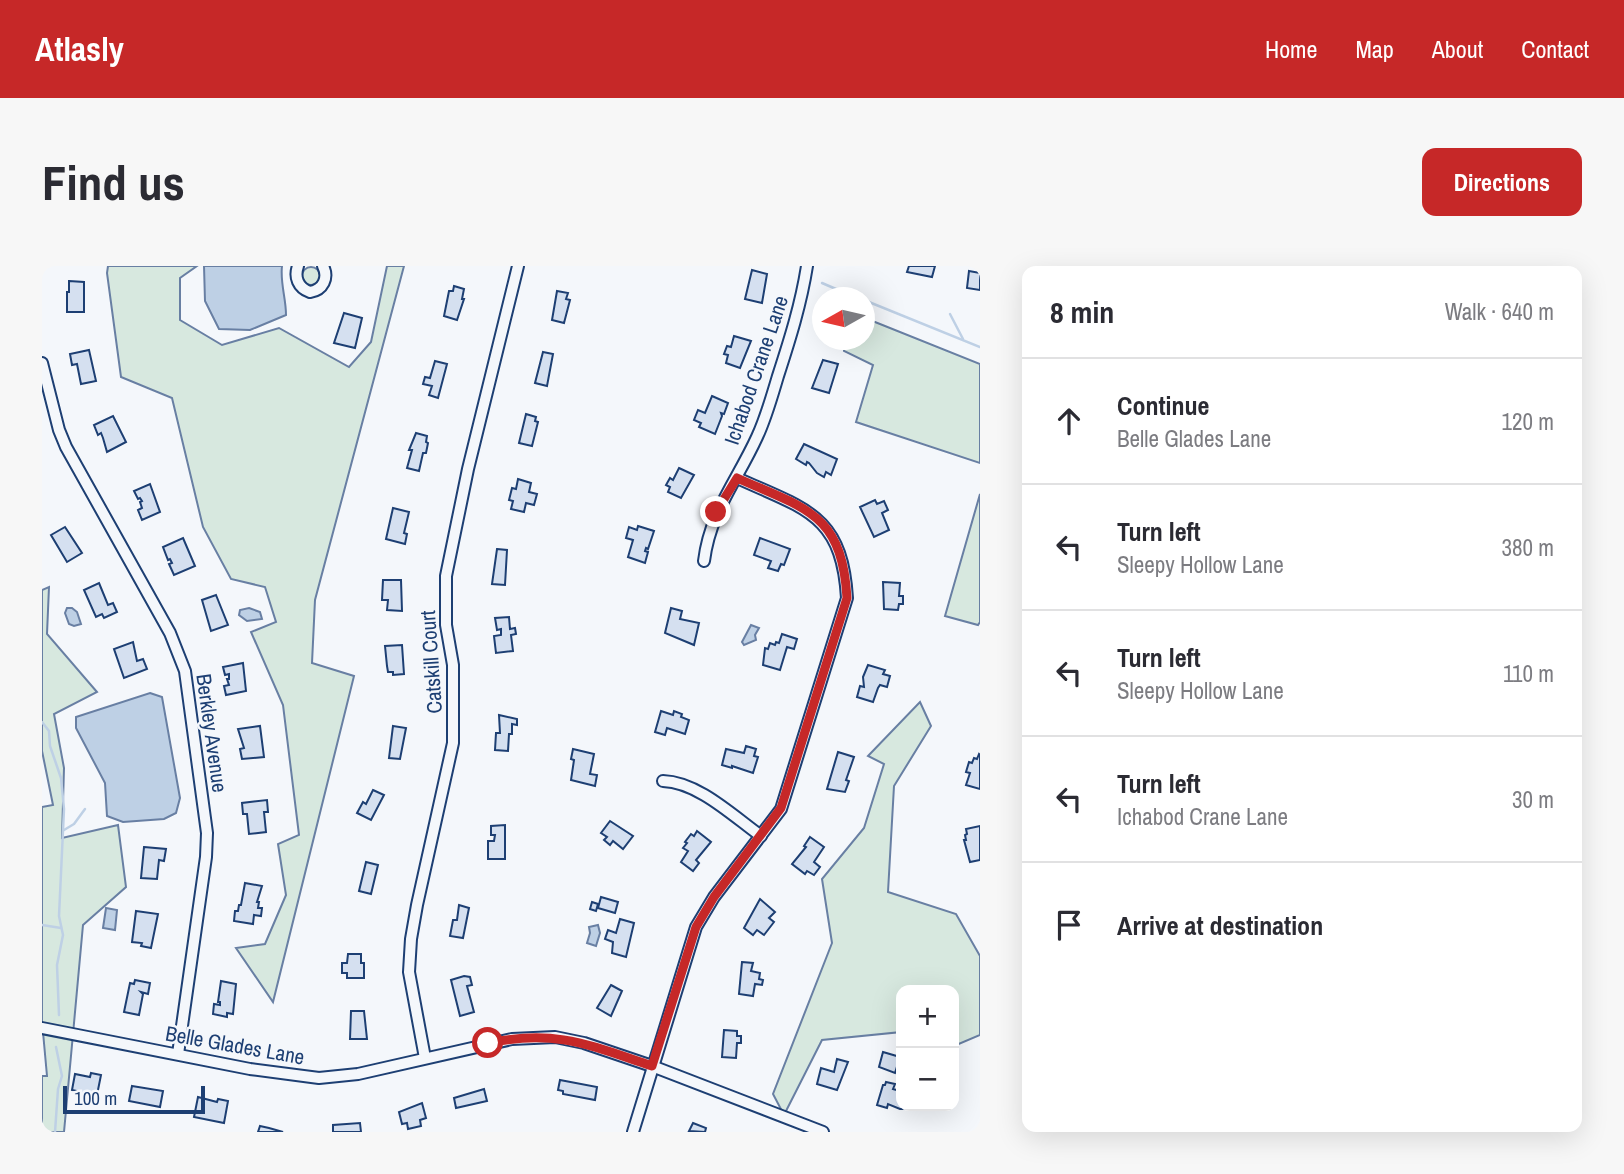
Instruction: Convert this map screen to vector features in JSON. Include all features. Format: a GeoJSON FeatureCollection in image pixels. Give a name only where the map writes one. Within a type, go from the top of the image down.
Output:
{"type":"FeatureCollection","features":[{"type":"Feature","properties":{"kind":"street"},"geometry":{"type":"LineString","coordinates":[[298,266],[296,276],[299,284],[307,291],[314,292],[325,280],[323,266]]}},
{"type":"Feature","properties":{"kind":"street","name":"Catskill Court"},"geometry":{"type":"LineString","coordinates":[[425,1058],[409,972],[416,905],[453,743],[453,665],[446,625],[446,576],[468,469],[518,266]]}},
{"type":"Feature","properties":{"kind":"street","name":"Ichabod Crane Lane"},"geometry":{"type":"LineString","coordinates":[[704,561],[716,512],[737,478],[766,413],[797,316],[807,266]]}},
{"type":"Feature","properties":{"kind":"street","name":"Berkley Avenue"},"geometry":{"type":"LineString","coordinates":[[42,363],[59,430],[170,633],[188,683],[207,833],[178,1055]]}},
{"type":"Feature","properties":{"kind":"street"},"geometry":{"type":"LineString","coordinates":[[633,1132],[696,927],[714,897],[781,808],[847,598],[846,574],[841,552],[822,522],[807,510],[737,478]]}},
{"type":"Feature","properties":{"kind":"street"},"geometry":{"type":"LineString","coordinates":[[663,781],[678,781],[693,788],[761,836]]}},
{"type":"Feature","properties":{"kind":"street","name":"Belle Glades Lane"},"geometry":{"type":"LineString","coordinates":[[42,1028],[178,1055],[318,1078],[358,1074],[497,1041],[541,1036],[584,1043],[652,1066],[823,1132]]}},
{"type":"Feature","properties":{"kind":"shaded area"},"geometry":{"type":"Polygon","coordinates":[[[108,266],[197,266],[180,278],[180,320],[222,345],[279,328],[349,367],[371,342],[387,266],[404,266],[315,600],[312,663],[354,676],[273,1002],[236,948],[265,944],[286,895],[278,844],[299,835],[283,705],[251,632],[276,622],[265,587],[231,579],[203,527],[172,398],[121,377],[108,266]]]}},
{"type":"Feature","properties":{"kind":"shaded area"},"geometry":{"type":"Polygon","coordinates":[[[311,267],[317,270],[320,276],[317,282],[311,285],[305,282],[302,276],[305,270],[311,267]]]}},
{"type":"Feature","properties":{"kind":"shaded area"},"geometry":{"type":"Polygon","coordinates":[[[875,322],[980,364],[980,463],[856,422],[873,365],[844,351],[875,350],[875,322]]]}},
{"type":"Feature","properties":{"kind":"shaded area"},"geometry":{"type":"Polygon","coordinates":[[[980,494],[980,622],[978,625],[945,616],[980,494]]]}},
{"type":"Feature","properties":{"kind":"shaded area"},"geometry":{"type":"Polygon","coordinates":[[[49,587],[47,634],[97,692],[54,714],[64,768],[62,838],[118,825],[126,887],[83,925],[64,1132],[42,1132],[42,1076],[47,1076],[42,1021],[42,807],[53,805],[42,751],[42,590],[49,587]]]}},
{"type":"Feature","properties":{"kind":"shaded area"},"geometry":{"type":"Polygon","coordinates":[[[920,702],[931,726],[894,786],[888,892],[956,914],[980,956],[980,1035],[959,1044],[959,985],[896,985],[896,1033],[822,1040],[784,1115],[773,1094],[832,943],[822,879],[864,828],[884,764],[868,756],[920,702]]]}},
{"type":"Feature","properties":{"kind":"water"},"geometry":{"type":"Polygon","coordinates":[[[204,266],[282,266],[286,315],[250,330],[219,329],[205,301],[204,266]]]}},
{"type":"Feature","properties":{"kind":"water"},"geometry":{"type":"Polygon","coordinates":[[[67,608],[77,612],[81,624],[69,624],[65,613],[67,608]]]}},
{"type":"Feature","properties":{"kind":"water"},"geometry":{"type":"Polygon","coordinates":[[[249,608],[260,612],[262,619],[247,621],[239,615],[240,610],[249,608]]]}},
{"type":"Feature","properties":{"kind":"water"},"geometry":{"type":"Polygon","coordinates":[[[751,625],[759,628],[755,635],[756,640],[744,645],[742,642],[751,625]]]}},
{"type":"Feature","properties":{"kind":"water"},"geometry":{"type":"Polygon","coordinates":[[[150,693],[162,697],[180,798],[176,813],[164,819],[123,822],[107,816],[105,783],[76,728],[76,717],[150,693]]]}},
{"type":"Feature","properties":{"kind":"water"},"geometry":{"type":"Polygon","coordinates":[[[106,908],[117,910],[115,930],[103,928],[106,908]]]}},
{"type":"Feature","properties":{"kind":"water"},"geometry":{"type":"Polygon","coordinates":[[[598,925],[600,933],[596,946],[587,943],[589,927],[598,925]]]}},
{"type":"Feature","properties":{"kind":"building"},"geometry":{"type":"Polygon","coordinates":[[[909,266],[935,266],[932,277],[907,272],[909,266]]]}},
{"type":"Feature","properties":{"kind":"building"},"geometry":{"type":"Polygon","coordinates":[[[752,270],[767,274],[762,303],[745,299],[752,270]]]}},
{"type":"Feature","properties":{"kind":"building"},"geometry":{"type":"Polygon","coordinates":[[[969,271],[980,273],[980,290],[967,288],[969,271]]]}},
{"type":"Feature","properties":{"kind":"building"},"geometry":{"type":"Polygon","coordinates":[[[69,281],[84,282],[84,312],[67,312],[69,281]]]}},
{"type":"Feature","properties":{"kind":"building"},"geometry":{"type":"Polygon","coordinates":[[[454,286],[464,289],[464,299],[457,320],[444,316],[449,291],[453,291],[454,286]]]}},
{"type":"Feature","properties":{"kind":"building"},"geometry":{"type":"Polygon","coordinates":[[[557,291],[568,293],[566,299],[570,300],[564,323],[552,320],[557,291]]]}},
{"type":"Feature","properties":{"kind":"building"},"geometry":{"type":"Polygon","coordinates":[[[344,313],[362,318],[355,348],[334,343],[344,313]]]}},
{"type":"Feature","properties":{"kind":"building"},"geometry":{"type":"Polygon","coordinates":[[[734,336],[751,341],[740,368],[726,363],[728,355],[724,354],[727,346],[731,347],[734,336]]]}},
{"type":"Feature","properties":{"kind":"building"},"geometry":{"type":"Polygon","coordinates":[[[89,350],[96,381],[81,384],[77,364],[72,365],[70,354],[89,350]]]}},
{"type":"Feature","properties":{"kind":"building"},"geometry":{"type":"Polygon","coordinates":[[[543,352],[553,354],[547,386],[535,383],[543,352]]]}},
{"type":"Feature","properties":{"kind":"building"},"geometry":{"type":"Polygon","coordinates":[[[823,360],[838,364],[829,393],[812,388],[823,360]]]}},
{"type":"Feature","properties":{"kind":"building"},"geometry":{"type":"Polygon","coordinates":[[[435,361],[447,364],[438,398],[429,395],[432,386],[423,384],[425,377],[430,378],[435,361]]]}},
{"type":"Feature","properties":{"kind":"building"},"geometry":{"type":"Polygon","coordinates":[[[712,396],[728,403],[724,414],[721,413],[715,434],[699,427],[701,423],[694,420],[698,410],[705,413],[712,396]]]}},
{"type":"Feature","properties":{"kind":"building"},"geometry":{"type":"Polygon","coordinates":[[[526,414],[536,417],[535,421],[538,422],[532,446],[519,443],[526,414]]]}},
{"type":"Feature","properties":{"kind":"building"},"geometry":{"type":"Polygon","coordinates":[[[113,416],[126,442],[107,452],[101,433],[98,435],[94,425],[113,416]]]}},
{"type":"Feature","properties":{"kind":"building"},"geometry":{"type":"Polygon","coordinates":[[[416,433],[427,436],[428,443],[419,471],[407,468],[412,450],[409,450],[416,433]]]}},
{"type":"Feature","properties":{"kind":"building"},"geometry":{"type":"Polygon","coordinates":[[[804,444],[837,459],[831,475],[826,472],[824,477],[809,463],[806,465],[796,459],[804,444]]]}},
{"type":"Feature","properties":{"kind":"building"},"geometry":{"type":"Polygon","coordinates":[[[679,468],[694,475],[681,498],[668,492],[670,487],[666,485],[670,478],[673,480],[679,468]]]}},
{"type":"Feature","properties":{"kind":"building"},"geometry":{"type":"Polygon","coordinates":[[[518,479],[531,483],[529,492],[537,494],[534,505],[526,503],[524,512],[511,509],[513,501],[509,500],[512,488],[516,489],[518,479]]]}},
{"type":"Feature","properties":{"kind":"building"},"geometry":{"type":"Polygon","coordinates":[[[150,484],[160,512],[142,520],[138,510],[142,508],[142,501],[134,491],[150,484]]]}},
{"type":"Feature","properties":{"kind":"building"},"geometry":{"type":"Polygon","coordinates":[[[875,500],[877,504],[884,501],[888,510],[882,513],[889,530],[874,537],[860,507],[875,500]]]}},
{"type":"Feature","properties":{"kind":"building"},"geometry":{"type":"Polygon","coordinates":[[[393,508],[409,512],[404,533],[407,534],[405,544],[386,539],[393,508]]]}},
{"type":"Feature","properties":{"kind":"building"},"geometry":{"type":"Polygon","coordinates":[[[638,526],[654,531],[645,551],[648,552],[645,563],[628,557],[633,540],[626,538],[629,527],[637,530],[638,526]]]}},
{"type":"Feature","properties":{"kind":"building"},"geometry":{"type":"Polygon","coordinates":[[[65,527],[82,553],[67,562],[51,535],[65,527]]]}},
{"type":"Feature","properties":{"kind":"building"},"geometry":{"type":"Polygon","coordinates":[[[183,538],[195,566],[174,575],[169,564],[172,563],[163,547],[183,538]]]}},
{"type":"Feature","properties":{"kind":"building"},"geometry":{"type":"Polygon","coordinates":[[[760,538],[790,549],[784,565],[781,564],[778,571],[768,568],[771,561],[754,555],[760,538]]]}},
{"type":"Feature","properties":{"kind":"building"},"geometry":{"type":"Polygon","coordinates":[[[497,549],[507,550],[505,585],[492,584],[497,549]]]}},
{"type":"Feature","properties":{"kind":"building"},"geometry":{"type":"Polygon","coordinates":[[[383,580],[401,580],[402,611],[387,610],[388,600],[382,600],[383,580]]]}},
{"type":"Feature","properties":{"kind":"building"},"geometry":{"type":"Polygon","coordinates":[[[883,582],[900,583],[899,596],[903,596],[903,604],[899,604],[898,610],[884,609],[883,582]]]}},
{"type":"Feature","properties":{"kind":"building"},"geometry":{"type":"Polygon","coordinates":[[[99,583],[108,605],[113,603],[117,612],[104,618],[102,614],[96,617],[84,590],[99,583]]]}},
{"type":"Feature","properties":{"kind":"building"},"geometry":{"type":"Polygon","coordinates":[[[216,595],[228,625],[211,631],[202,600],[216,595]]]}},
{"type":"Feature","properties":{"kind":"building"},"geometry":{"type":"Polygon","coordinates":[[[671,608],[682,611],[680,619],[699,623],[694,645],[665,633],[671,608]]]}},
{"type":"Feature","properties":{"kind":"building"},"geometry":{"type":"Polygon","coordinates":[[[509,617],[510,629],[515,628],[516,634],[511,635],[513,651],[496,653],[494,636],[501,635],[501,629],[497,630],[495,618],[509,617]]]}},
{"type":"Feature","properties":{"kind":"building"},"geometry":{"type":"Polygon","coordinates":[[[782,634],[797,639],[794,649],[787,647],[780,670],[763,665],[765,648],[768,649],[770,643],[779,643],[782,634]]]}},
{"type":"Feature","properties":{"kind":"building"},"geometry":{"type":"Polygon","coordinates":[[[133,642],[137,661],[143,659],[147,669],[124,678],[114,649],[133,642]]]}},
{"type":"Feature","properties":{"kind":"building"},"geometry":{"type":"Polygon","coordinates":[[[402,645],[404,674],[393,675],[393,672],[388,672],[385,646],[402,645]]]}},
{"type":"Feature","properties":{"kind":"building"},"geometry":{"type":"Polygon","coordinates":[[[243,663],[246,691],[226,695],[224,686],[229,685],[229,674],[225,675],[223,667],[243,663]]]}},
{"type":"Feature","properties":{"kind":"building"},"geometry":{"type":"Polygon","coordinates":[[[868,665],[885,670],[883,674],[890,676],[887,687],[880,685],[873,702],[857,697],[860,686],[864,687],[863,677],[868,665]]]}},
{"type":"Feature","properties":{"kind":"building"},"geometry":{"type":"Polygon","coordinates":[[[661,711],[673,715],[674,711],[689,720],[685,734],[667,728],[665,735],[655,732],[661,711]]]}},
{"type":"Feature","properties":{"kind":"building"},"geometry":{"type":"Polygon","coordinates":[[[499,715],[517,719],[517,725],[512,724],[512,734],[509,734],[508,751],[495,750],[496,733],[500,733],[499,715]]]}},
{"type":"Feature","properties":{"kind":"building"},"geometry":{"type":"Polygon","coordinates":[[[260,726],[264,757],[242,759],[240,749],[244,748],[238,729],[260,726]]]}},
{"type":"Feature","properties":{"kind":"building"},"geometry":{"type":"Polygon","coordinates":[[[393,726],[406,728],[400,759],[389,758],[393,726]]]}},
{"type":"Feature","properties":{"kind":"building"},"geometry":{"type":"Polygon","coordinates":[[[746,746],[756,749],[754,756],[758,757],[753,773],[722,765],[726,749],[744,753],[746,746]]]}},
{"type":"Feature","properties":{"kind":"building"},"geometry":{"type":"Polygon","coordinates":[[[573,749],[594,754],[590,774],[597,775],[595,786],[571,780],[573,749]]]}},
{"type":"Feature","properties":{"kind":"building"},"geometry":{"type":"Polygon","coordinates":[[[838,752],[854,757],[845,792],[827,789],[838,752]]]}},
{"type":"Feature","properties":{"kind":"building"},"geometry":{"type":"Polygon","coordinates":[[[979,754],[980,789],[966,785],[970,773],[966,772],[969,762],[977,759],[979,754]]]}},
{"type":"Feature","properties":{"kind":"building"},"geometry":{"type":"Polygon","coordinates":[[[373,790],[384,795],[371,820],[357,813],[363,802],[366,804],[373,790]]]}},
{"type":"Feature","properties":{"kind":"building"},"geometry":{"type":"Polygon","coordinates":[[[267,800],[268,812],[264,812],[266,832],[249,834],[247,814],[243,814],[242,803],[267,800]]]}},
{"type":"Feature","properties":{"kind":"building"},"geometry":{"type":"Polygon","coordinates":[[[610,821],[633,836],[623,849],[613,841],[610,845],[604,840],[607,837],[601,833],[610,821]]]}},
{"type":"Feature","properties":{"kind":"building"},"geometry":{"type":"Polygon","coordinates":[[[505,825],[505,859],[488,859],[488,841],[494,841],[495,835],[491,835],[491,826],[505,825]]]}},
{"type":"Feature","properties":{"kind":"building"},"geometry":{"type":"Polygon","coordinates":[[[980,826],[980,860],[970,862],[964,840],[966,829],[980,826]]]}},
{"type":"Feature","properties":{"kind":"building"},"geometry":{"type":"Polygon","coordinates":[[[697,831],[711,842],[696,860],[699,863],[693,871],[681,862],[688,851],[683,848],[687,843],[685,842],[697,831]]]}},
{"type":"Feature","properties":{"kind":"building"},"geometry":{"type":"Polygon","coordinates":[[[810,837],[824,847],[814,862],[820,867],[814,875],[807,871],[805,874],[792,864],[806,847],[804,846],[810,837]]]}},
{"type":"Feature","properties":{"kind":"building"},"geometry":{"type":"Polygon","coordinates":[[[144,847],[166,849],[164,861],[159,860],[157,879],[141,878],[144,847]]]}},
{"type":"Feature","properties":{"kind":"building"},"geometry":{"type":"Polygon","coordinates":[[[366,862],[378,865],[371,894],[359,891],[366,862]]]}},
{"type":"Feature","properties":{"kind":"building"},"geometry":{"type":"Polygon","coordinates":[[[245,883],[262,886],[257,902],[258,908],[262,908],[261,916],[254,915],[253,924],[234,921],[235,911],[238,911],[241,905],[245,883]]]}},
{"type":"Feature","properties":{"kind":"building"},"geometry":{"type":"Polygon","coordinates":[[[601,897],[618,902],[615,913],[598,908],[601,897]]]}},
{"type":"Feature","properties":{"kind":"building"},"geometry":{"type":"Polygon","coordinates":[[[760,899],[775,912],[769,918],[774,922],[764,935],[757,930],[753,935],[744,928],[760,899]]]}},
{"type":"Feature","properties":{"kind":"building"},"geometry":{"type":"Polygon","coordinates":[[[592,902],[598,904],[596,911],[590,909],[592,902]]]}},
{"type":"Feature","properties":{"kind":"building"},"geometry":{"type":"Polygon","coordinates":[[[459,905],[469,908],[463,938],[450,936],[453,920],[457,920],[459,905]]]}},
{"type":"Feature","properties":{"kind":"building"},"geometry":{"type":"Polygon","coordinates":[[[136,911],[158,914],[151,948],[132,942],[136,911]]]}},
{"type":"Feature","properties":{"kind":"building"},"geometry":{"type":"Polygon","coordinates":[[[620,919],[634,923],[626,957],[612,953],[613,942],[605,939],[608,930],[616,933],[620,919]]]}},
{"type":"Feature","properties":{"kind":"building"},"geometry":{"type":"Polygon","coordinates":[[[348,954],[361,954],[364,978],[347,978],[347,973],[342,973],[342,963],[347,963],[348,954]]]}},
{"type":"Feature","properties":{"kind":"building"},"geometry":{"type":"Polygon","coordinates":[[[742,962],[753,963],[751,971],[760,973],[759,979],[763,980],[762,985],[755,984],[753,996],[739,994],[742,962]]]}},
{"type":"Feature","properties":{"kind":"building"},"geometry":{"type":"Polygon","coordinates":[[[470,977],[472,985],[467,986],[474,1012],[460,1016],[451,980],[470,977]]]}},
{"type":"Feature","properties":{"kind":"building"},"geometry":{"type":"Polygon","coordinates":[[[135,980],[150,983],[148,994],[141,992],[143,994],[139,1015],[124,1012],[130,983],[134,984],[135,980]]]}},
{"type":"Feature","properties":{"kind":"building"},"geometry":{"type":"Polygon","coordinates":[[[221,981],[236,984],[233,1014],[227,1013],[227,1017],[213,1014],[214,1004],[220,1005],[218,1002],[221,981]]]}},
{"type":"Feature","properties":{"kind":"building"},"geometry":{"type":"Polygon","coordinates":[[[611,985],[622,991],[611,1016],[597,1008],[611,985]]]}},
{"type":"Feature","properties":{"kind":"building"},"geometry":{"type":"Polygon","coordinates":[[[351,1011],[364,1011],[367,1039],[350,1039],[351,1011]]]}},
{"type":"Feature","properties":{"kind":"building"},"geometry":{"type":"Polygon","coordinates":[[[724,1030],[737,1031],[737,1036],[741,1036],[741,1043],[737,1043],[736,1058],[722,1057],[724,1030]]]}},
{"type":"Feature","properties":{"kind":"building"},"geometry":{"type":"Polygon","coordinates":[[[883,1052],[896,1056],[895,1073],[879,1067],[883,1052]]]}},
{"type":"Feature","properties":{"kind":"building"},"geometry":{"type":"Polygon","coordinates":[[[837,1059],[848,1062],[837,1090],[817,1084],[821,1068],[834,1072],[837,1059]]]}},
{"type":"Feature","properties":{"kind":"building"},"geometry":{"type":"Polygon","coordinates":[[[91,1073],[101,1075],[97,1095],[77,1094],[77,1091],[72,1090],[75,1074],[90,1077],[91,1073]]]}},
{"type":"Feature","properties":{"kind":"building"},"geometry":{"type":"Polygon","coordinates":[[[560,1080],[597,1087],[595,1100],[563,1094],[563,1091],[558,1090],[560,1080]]]}},
{"type":"Feature","properties":{"kind":"building"},"geometry":{"type":"Polygon","coordinates":[[[886,1082],[895,1084],[893,1089],[896,1090],[896,1107],[888,1104],[887,1108],[877,1105],[886,1082]]]}},
{"type":"Feature","properties":{"kind":"building"},"geometry":{"type":"Polygon","coordinates":[[[132,1086],[163,1091],[160,1107],[129,1101],[132,1086]]]}},
{"type":"Feature","properties":{"kind":"building"},"geometry":{"type":"Polygon","coordinates":[[[484,1089],[487,1101],[456,1108],[454,1098],[484,1089]]]}},
{"type":"Feature","properties":{"kind":"building"},"geometry":{"type":"Polygon","coordinates":[[[198,1097],[217,1102],[218,1099],[228,1101],[224,1123],[194,1117],[198,1097]]]}},
{"type":"Feature","properties":{"kind":"building"},"geometry":{"type":"Polygon","coordinates":[[[422,1103],[426,1118],[420,1120],[421,1126],[408,1129],[407,1123],[402,1124],[399,1112],[422,1103]]]}},
{"type":"Feature","properties":{"kind":"building"},"geometry":{"type":"Polygon","coordinates":[[[360,1123],[361,1132],[333,1132],[333,1125],[360,1123]]]}},
{"type":"Feature","properties":{"kind":"building"},"geometry":{"type":"Polygon","coordinates":[[[693,1123],[706,1128],[705,1132],[689,1131],[693,1123]]]}},
{"type":"Feature","properties":{"kind":"building"},"geometry":{"type":"Polygon","coordinates":[[[260,1126],[269,1128],[283,1132],[258,1132],[260,1126]]]}},
{"type":"Feature","properties":{"kind":"waterway"},"geometry":{"type":"LineString","coordinates":[[822,283],[831,287]]}},
{"type":"Feature","properties":{"kind":"waterway"},"geometry":{"type":"LineString","coordinates":[[875,304],[980,347]]}},
{"type":"Feature","properties":{"kind":"waterway"},"geometry":{"type":"LineString","coordinates":[[950,314],[963,339]]}},
{"type":"Feature","properties":{"kind":"waterway"},"geometry":{"type":"LineString","coordinates":[[42,722],[49,731],[50,746],[61,778],[64,809],[59,916],[63,935],[57,965],[59,1015]]}},
{"type":"Feature","properties":{"kind":"waterway"},"geometry":{"type":"LineString","coordinates":[[64,830],[74,824],[85,809]]}},
{"type":"Feature","properties":{"kind":"waterway"},"geometry":{"type":"LineString","coordinates":[[42,925],[61,928]]}},
{"type":"Feature","properties":{"kind":"waterway"},"geometry":{"type":"LineString","coordinates":[[55,1132],[58,1089],[62,1076],[56,1047]]}},
{"type":"Feature","properties":{"kind":"route"},"geometry":{"type":"LineString","coordinates":[[488,1043],[541,1036],[555,1037],[584,1043],[652,1066],[696,927],[714,897],[781,808],[847,598],[846,574],[841,552],[829,531],[807,510],[737,478],[716,512]]}}]}
